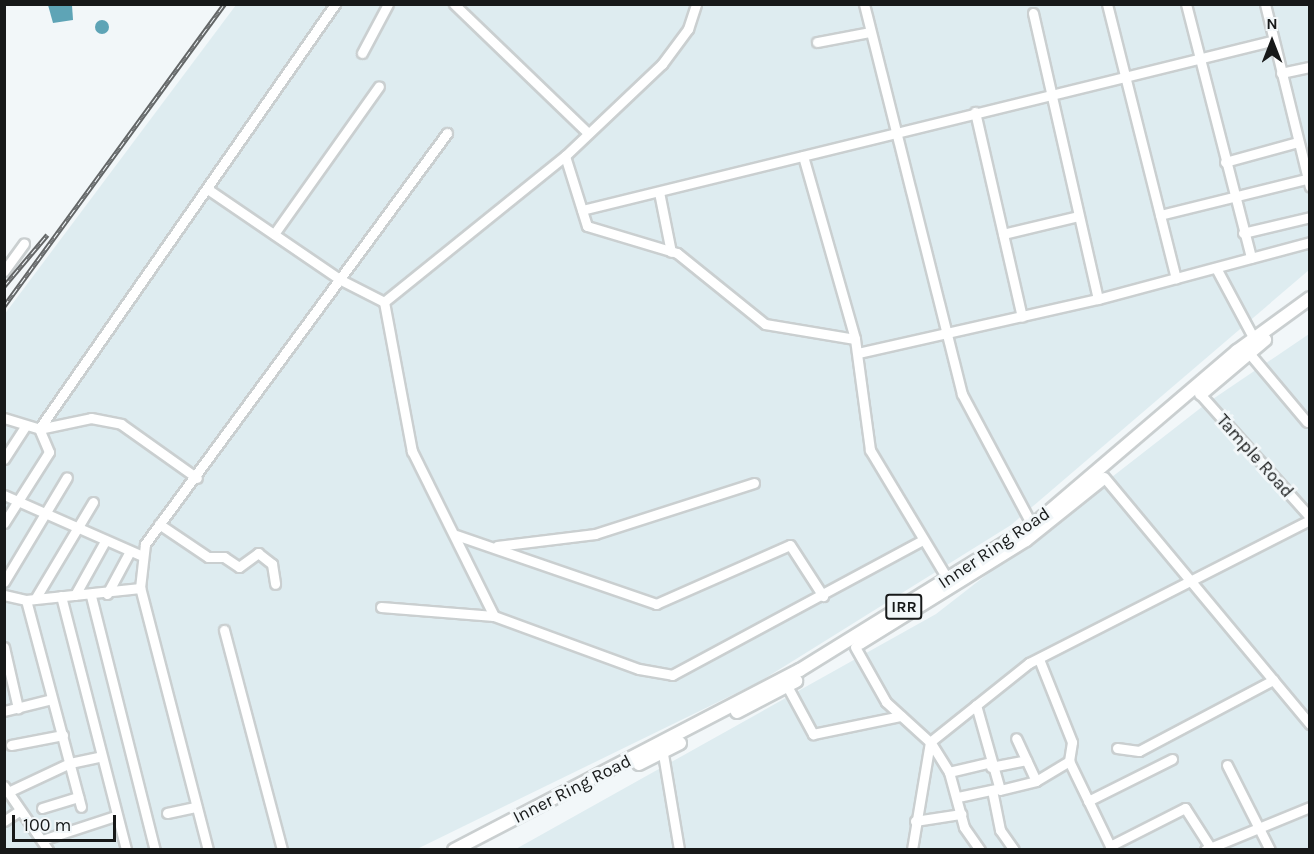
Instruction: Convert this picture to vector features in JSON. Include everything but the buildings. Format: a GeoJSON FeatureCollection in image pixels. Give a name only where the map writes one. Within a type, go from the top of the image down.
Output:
{"type":"FeatureCollection","features":[{"type":"Feature","properties":{"kind":"main road","name":"Inner Ring Road"},"geometry":{"type":"LineString","coordinates":[[468,849],[662,748],[800,670],[1034,529],[1254,339],[1310,298]]}},
{"type":"Feature","properties":{"kind":"main road","name":"Inner Ring Road"},"geometry":{"type":"LineString","coordinates":[[454,849],[787,686],[855,647],[1034,529],[1104,477],[1249,353],[1310,307]]}},
{"type":"Feature","properties":{"kind":"street"},"geometry":{"type":"LineString","coordinates":[[39,429],[208,190],[335,4]]}},
{"type":"Feature","properties":{"kind":"street"},"geometry":{"type":"LineString","coordinates":[[362,53],[388,4]]}},
{"type":"Feature","properties":{"kind":"street"},"geometry":{"type":"LineString","coordinates":[[454,4],[587,132]]}},
{"type":"Feature","properties":{"kind":"street"},"geometry":{"type":"LineString","coordinates":[[384,302],[565,156],[587,132],[663,64],[688,29],[696,4]]}},
{"type":"Feature","properties":{"kind":"street"},"geometry":{"type":"LineString","coordinates":[[864,4],[893,134],[948,333],[962,394],[1034,529]]}},
{"type":"Feature","properties":{"kind":"street"},"geometry":{"type":"LineString","coordinates":[[1107,4],[1176,278]]}},
{"type":"Feature","properties":{"kind":"street"},"geometry":{"type":"LineString","coordinates":[[1186,4],[1233,198],[1251,258]]}},
{"type":"Feature","properties":{"kind":"street"},"geometry":{"type":"LineString","coordinates":[[1160,215],[1308,183],[1271,41],[1265,4]]}},
{"type":"Feature","properties":{"kind":"street"},"geometry":{"type":"LineString","coordinates":[[1033,13],[1048,94],[1098,299]]}},
{"type":"Feature","properties":{"kind":"street"},"geometry":{"type":"LineString","coordinates":[[817,42],[870,32]]}},
{"type":"Feature","properties":{"kind":"street"},"geometry":{"type":"LineString","coordinates":[[582,210],[893,134],[1199,55],[1271,41]]}},
{"type":"Feature","properties":{"kind":"street"},"geometry":{"type":"LineString","coordinates":[[1281,73],[1310,67]]}},
{"type":"Feature","properties":{"kind":"street"},"geometry":{"type":"LineString","coordinates":[[274,234],[379,86]]}},
{"type":"Feature","properties":{"kind":"street"},"geometry":{"type":"LineString","coordinates":[[975,112],[1022,317]]}},
{"type":"Feature","properties":{"kind":"street"},"geometry":{"type":"LineString","coordinates":[[208,849],[140,588],[142,556],[159,524],[197,478],[447,134]]}},
{"type":"Feature","properties":{"kind":"street"},"geometry":{"type":"LineString","coordinates":[[1225,162],[1298,142]]}},
{"type":"Feature","properties":{"kind":"street"},"geometry":{"type":"LineString","coordinates":[[565,156],[582,210],[591,229],[672,252],[698,265],[765,324],[855,339]]}},
{"type":"Feature","properties":{"kind":"street"},"geometry":{"type":"LineString","coordinates":[[803,156],[855,339],[870,450],[948,580]]}},
{"type":"Feature","properties":{"kind":"street"},"geometry":{"type":"LineString","coordinates":[[208,190],[341,280],[384,302]]}},
{"type":"Feature","properties":{"kind":"street"},"geometry":{"type":"LineString","coordinates":[[659,192],[672,252]]}},
{"type":"Feature","properties":{"kind":"street"},"geometry":{"type":"LineString","coordinates":[[1003,234],[1078,216]]}},
{"type":"Feature","properties":{"kind":"street"},"geometry":{"type":"LineString","coordinates":[[1243,233],[1310,217]]}},
{"type":"Feature","properties":{"kind":"street"},"geometry":{"type":"LineString","coordinates":[[858,353],[1098,299],[1310,242]]}},
{"type":"Feature","properties":{"kind":"street"},"geometry":{"type":"LineString","coordinates":[[4,271],[24,243]]}},
{"type":"Feature","properties":{"kind":"street"},"geometry":{"type":"LineString","coordinates":[[1216,268],[1254,339]]}},
{"type":"Feature","properties":{"kind":"street"},"geometry":{"type":"LineString","coordinates":[[384,302],[408,437],[494,616]]}},
{"type":"Feature","properties":{"kind":"street"},"geometry":{"type":"LineString","coordinates":[[1249,353],[1307,422]]}},
{"type":"Feature","properties":{"kind":"street","name":"Tample Road"},"geometry":{"type":"LineString","coordinates":[[1200,394],[1310,519]]}},
{"type":"Feature","properties":{"kind":"street"},"geometry":{"type":"LineString","coordinates":[[4,418],[25,427],[39,429],[91,418],[121,424],[197,478]]}},
{"type":"Feature","properties":{"kind":"street"},"geometry":{"type":"LineString","coordinates":[[4,459],[25,427]]}},
{"type":"Feature","properties":{"kind":"street"},"geometry":{"type":"LineString","coordinates":[[4,523],[49,452],[39,429]]}},
{"type":"Feature","properties":{"kind":"street"},"geometry":{"type":"LineString","coordinates":[[4,582],[46,516],[67,477]]}},
{"type":"Feature","properties":{"kind":"street"},"geometry":{"type":"LineString","coordinates":[[1104,477],[1310,724]]}},
{"type":"Feature","properties":{"kind":"street"},"geometry":{"type":"LineString","coordinates":[[492,546],[595,534],[754,483]]}},
{"type":"Feature","properties":{"kind":"street"},"geometry":{"type":"LineString","coordinates":[[4,495],[104,543],[142,556]]}},
{"type":"Feature","properties":{"kind":"street"},"geometry":{"type":"LineString","coordinates":[[42,808],[80,802],[52,699],[30,599],[79,530],[93,502]]}},
{"type":"Feature","properties":{"kind":"street"},"geometry":{"type":"LineString","coordinates":[[912,849],[930,742],[1039,659],[1310,519]]}},
{"type":"Feature","properties":{"kind":"street"},"geometry":{"type":"LineString","coordinates":[[159,524],[208,557],[224,557],[237,566],[258,553],[272,564],[275,584]]}},
{"type":"Feature","properties":{"kind":"street"},"geometry":{"type":"LineString","coordinates":[[456,535],[656,604],[790,545],[823,596]]}},
{"type":"Feature","properties":{"kind":"street"},"geometry":{"type":"LineString","coordinates":[[381,607],[494,616],[639,669],[672,675],[823,596],[923,540]]}},
{"type":"Feature","properties":{"kind":"street"},"geometry":{"type":"LineString","coordinates":[[75,595],[104,543]]}},
{"type":"Feature","properties":{"kind":"street"},"geometry":{"type":"LineString","coordinates":[[107,594],[129,553]]}},
{"type":"Feature","properties":{"kind":"street"},"geometry":{"type":"LineString","coordinates":[[4,595],[30,599],[91,596],[140,588]]}},
{"type":"Feature","properties":{"kind":"street"},"geometry":{"type":"LineString","coordinates":[[61,596],[99,757],[125,849]]}},
{"type":"Feature","properties":{"kind":"street"},"geometry":{"type":"LineString","coordinates":[[91,596],[155,849]]}},
{"type":"Feature","properties":{"kind":"street"},"geometry":{"type":"LineString","coordinates":[[224,630],[282,849]]}},
{"type":"Feature","properties":{"kind":"street"},"geometry":{"type":"LineString","coordinates":[[4,647],[18,708]]}},
{"type":"Feature","properties":{"kind":"street"},"geometry":{"type":"LineString","coordinates":[[855,647],[886,702],[930,742],[949,772],[961,814],[980,849]]}},
{"type":"Feature","properties":{"kind":"street"},"geometry":{"type":"LineString","coordinates":[[1039,659],[1071,736],[1069,761],[1111,848],[1185,808],[1207,848],[1257,824],[1310,807]]}},
{"type":"Feature","properties":{"kind":"street"},"geometry":{"type":"LineString","coordinates":[[1117,748],[1139,751],[1273,680]]}},
{"type":"Feature","properties":{"kind":"street"},"geometry":{"type":"LineString","coordinates":[[787,686],[813,734],[901,716]]}},
{"type":"Feature","properties":{"kind":"street"},"geometry":{"type":"LineString","coordinates":[[4,711],[52,699]]}},
{"type":"Feature","properties":{"kind":"street"},"geometry":{"type":"LineString","coordinates":[[976,705],[989,734],[1000,830],[1014,849]]}},
{"type":"Feature","properties":{"kind":"street"},"geometry":{"type":"LineString","coordinates":[[11,745],[63,735]]}},
{"type":"Feature","properties":{"kind":"street"},"geometry":{"type":"LineString","coordinates":[[1016,738],[1036,781]]}},
{"type":"Feature","properties":{"kind":"street"},"geometry":{"type":"LineString","coordinates":[[662,748],[679,849]]}},
{"type":"Feature","properties":{"kind":"street"},"geometry":{"type":"LineString","coordinates":[[48,849],[19,811],[6,789],[70,763],[99,757]]}},
{"type":"Feature","properties":{"kind":"street"},"geometry":{"type":"LineString","coordinates":[[1088,801],[1172,759]]}},
{"type":"Feature","properties":{"kind":"street"},"geometry":{"type":"LineString","coordinates":[[949,772],[1026,760]]}},
{"type":"Feature","properties":{"kind":"street"},"geometry":{"type":"LineString","coordinates":[[958,797],[1036,781],[1069,761]]}},
{"type":"Feature","properties":{"kind":"street"},"geometry":{"type":"LineString","coordinates":[[1227,765],[1270,849]]}},
{"type":"Feature","properties":{"kind":"street"},"geometry":{"type":"LineString","coordinates":[[167,813],[196,807]]}},
{"type":"Feature","properties":{"kind":"street"},"geometry":{"type":"LineString","coordinates":[[4,821],[19,811]]}},
{"type":"Feature","properties":{"kind":"street"},"geometry":{"type":"LineString","coordinates":[[915,821],[961,814]]}},
{"type":"Feature","properties":{"kind":"street"},"geometry":{"type":"LineString","coordinates":[[42,840],[115,816]]}},
{"type":"Feature","properties":{"kind":"shaded area"},"geometry":{"type":"Polygon","coordinates":[[[236,5],[1309,5],[1309,270],[1011,525],[759,682],[417,849],[5,849],[4,315],[236,5]]]}},
{"type":"Feature","properties":{"kind":"shaded area"},"geometry":{"type":"Polygon","coordinates":[[[1309,334],[1309,849],[514,850],[936,614],[1207,403],[1309,334]]]}},
{"type":"Feature","properties":{"kind":"water"},"geometry":{"type":"Polygon","coordinates":[[[48,5],[72,5],[73,20],[53,23],[48,5]]]}},
{"type":"Feature","properties":{"kind":"water"},"geometry":{"type":"Polygon","coordinates":[[[102,20],[107,22],[109,27],[107,32],[102,34],[97,32],[95,27],[97,22],[102,20]]]}},
{"type":"Feature","properties":{"kind":"railway"},"geometry":{"type":"LineString","coordinates":[[4,306],[224,4]]}},
{"type":"Feature","properties":{"kind":"railway"},"geometry":{"type":"LineString","coordinates":[[4,286],[47,235]]}}]}
